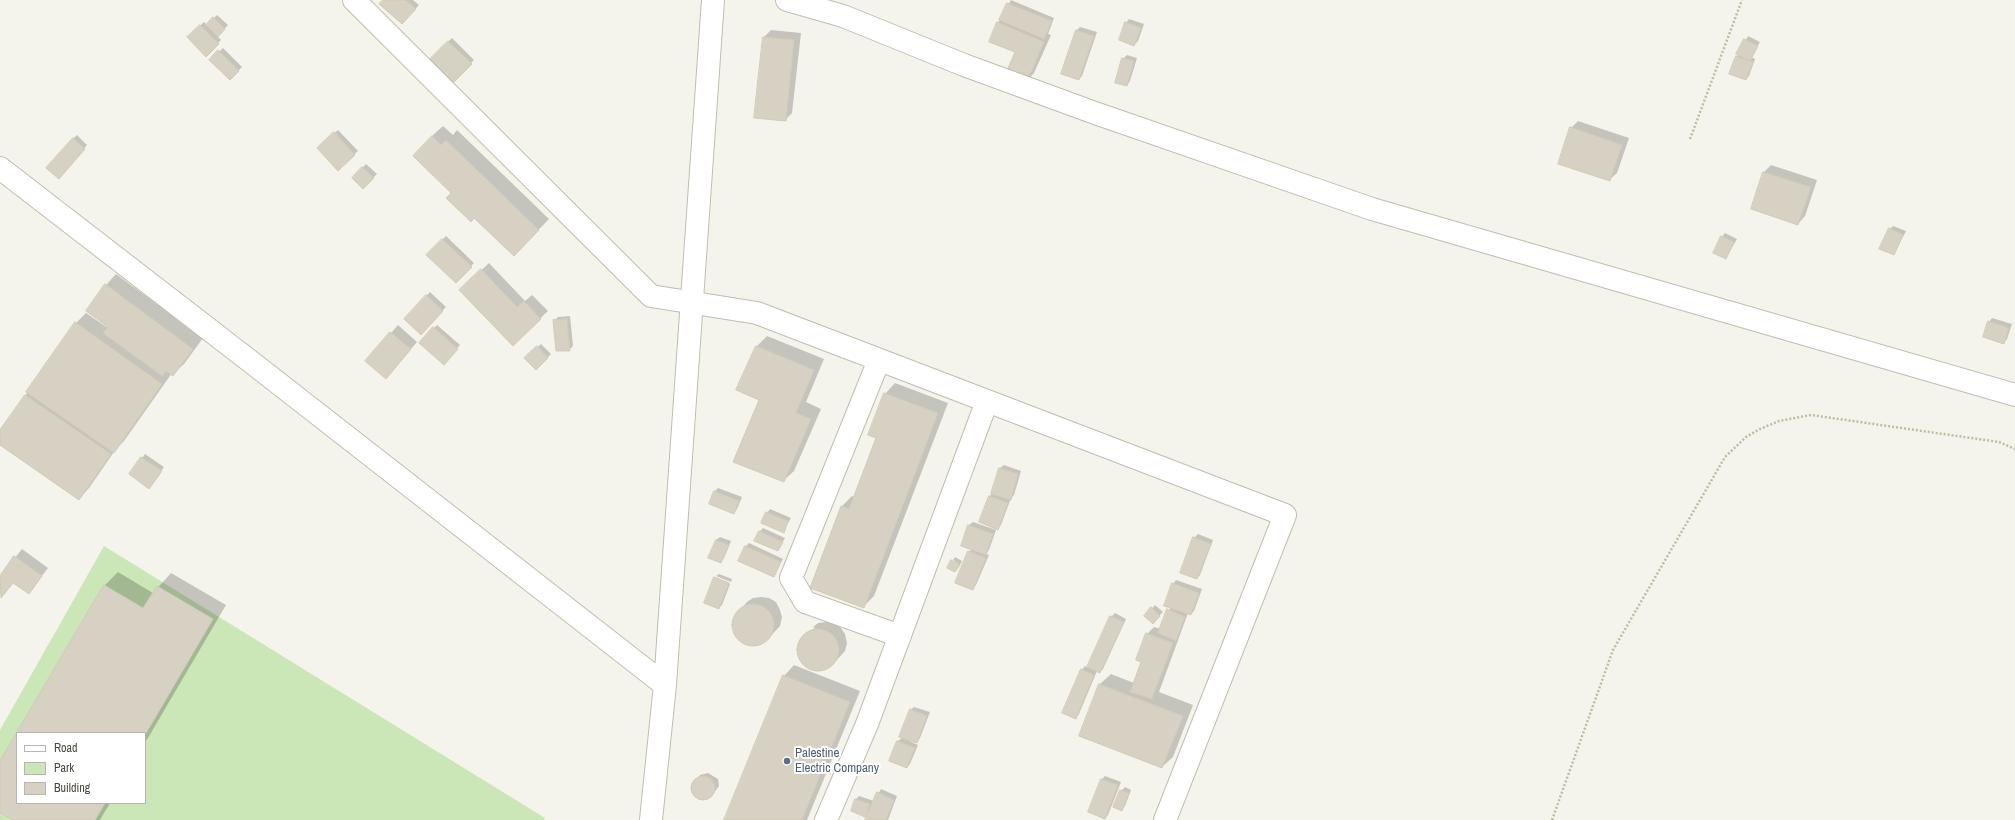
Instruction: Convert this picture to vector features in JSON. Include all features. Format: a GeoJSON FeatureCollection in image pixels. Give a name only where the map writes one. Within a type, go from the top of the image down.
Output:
{"type":"FeatureCollection","features":[{"type":"Feature","properties":{"kind":"street"},"geometry":{"type":"LineString","coordinates":[[354,0],[651,296],[757,313],[1285,515],[1165,820]]}},
{"type":"Feature","properties":{"kind":"street"},"geometry":{"type":"LineString","coordinates":[[651,820],[665,685],[713,0]]}},
{"type":"Feature","properties":{"kind":"street"},"geometry":{"type":"LineString","coordinates":[[787,0],[843,16],[964,65],[1081,108],[1372,209],[2015,395]]}},
{"type":"Feature","properties":{"kind":"street"},"geometry":{"type":"LineString","coordinates":[[0,168],[665,685]]}},
{"type":"Feature","properties":{"kind":"street"},"geometry":{"type":"LineString","coordinates":[[879,360],[791,578],[805,602],[900,636]]}},
{"type":"Feature","properties":{"kind":"street"},"geometry":{"type":"LineString","coordinates":[[826,820],[867,724],[987,402]]}},
{"type":"Feature","properties":{"kind":"path"},"geometry":{"type":"LineString","coordinates":[[1690,139],[1742,0]]}},
{"type":"Feature","properties":{"kind":"path"},"geometry":{"type":"LineString","coordinates":[[1552,820],[1613,650],[1725,457],[1746,437],[1779,421],[1811,415],[1999,442],[2015,449]]}},
{"type":"Feature","properties":{"kind":"green space"},"geometry":{"type":"Polygon","coordinates":[[[104,546],[545,818],[544,820],[0,820],[0,730],[104,546]]]}},
{"type":"Feature","properties":{"kind":"building"},"geometry":{"type":"Polygon","coordinates":[[[383,0],[406,0],[416,9],[402,24],[379,4],[383,0]]]}},
{"type":"Feature","properties":{"kind":"building"},"geometry":{"type":"Polygon","coordinates":[[[1007,3],[1052,21],[1044,39],[999,20],[1007,3]]]}},
{"type":"Feature","properties":{"kind":"building"},"geometry":{"type":"Polygon","coordinates":[[[213,17],[225,29],[218,37],[206,25],[213,17]]]}},
{"type":"Feature","properties":{"kind":"building"},"geometry":{"type":"Polygon","coordinates":[[[997,22],[1044,42],[1027,82],[1006,73],[1015,52],[989,42],[997,22]]]}},
{"type":"Feature","properties":{"kind":"building"},"geometry":{"type":"Polygon","coordinates":[[[1125,22],[1141,28],[1134,46],[1119,40],[1125,22]]]}},
{"type":"Feature","properties":{"kind":"building"},"geometry":{"type":"Polygon","coordinates":[[[200,25],[219,44],[206,57],[187,37],[200,25]]]}},
{"type":"Feature","properties":{"kind":"building"},"geometry":{"type":"Polygon","coordinates":[[[1076,30],[1094,36],[1079,80],[1061,74],[1076,30]]]}},
{"type":"Feature","properties":{"kind":"building"},"geometry":{"type":"Polygon","coordinates":[[[763,37],[794,40],[786,121],[754,118],[763,37]]]}},
{"type":"Feature","properties":{"kind":"building"},"geometry":{"type":"Polygon","coordinates":[[[1744,39],[1758,46],[1750,61],[1736,54],[1744,39]]]}},
{"type":"Feature","properties":{"kind":"building"},"geometry":{"type":"Polygon","coordinates":[[[448,41],[472,64],[453,83],[430,59],[448,41]]]}},
{"type":"Feature","properties":{"kind":"building"},"geometry":{"type":"Polygon","coordinates":[[[218,50],[239,71],[230,80],[209,60],[218,50]]]}},
{"type":"Feature","properties":{"kind":"building"},"geometry":{"type":"Polygon","coordinates":[[[1736,56],[1753,62],[1746,80],[1729,74],[1736,56]]]}},
{"type":"Feature","properties":{"kind":"building"},"geometry":{"type":"Polygon","coordinates":[[[1122,58],[1134,61],[1127,86],[1115,83],[1122,58]]]}},
{"type":"Feature","properties":{"kind":"building"},"geometry":{"type":"Polygon","coordinates":[[[1570,127],[1622,145],[1610,181],[1558,164],[1570,127]]]}},
{"type":"Feature","properties":{"kind":"building"},"geometry":{"type":"Polygon","coordinates":[[[334,132],[355,155],[338,171],[317,148],[334,132]]]}},
{"type":"Feature","properties":{"kind":"building"},"geometry":{"type":"Polygon","coordinates":[[[432,136],[441,145],[446,140],[539,230],[514,256],[474,218],[471,222],[446,198],[451,193],[413,156],[432,136]]]}},
{"type":"Feature","properties":{"kind":"building"},"geometry":{"type":"Polygon","coordinates":[[[73,138],[85,149],[59,179],[46,168],[73,138]]]}},
{"type":"Feature","properties":{"kind":"building"},"geometry":{"type":"Polygon","coordinates":[[[362,167],[374,178],[363,189],[352,178],[362,167]]]}},
{"type":"Feature","properties":{"kind":"building"},"geometry":{"type":"Polygon","coordinates":[[[1763,172],[1811,187],[1798,225],[1751,209],[1763,172]]]}},
{"type":"Feature","properties":{"kind":"building"},"geometry":{"type":"Polygon","coordinates":[[[1889,228],[1903,235],[1894,255],[1879,249],[1889,228]]]}},
{"type":"Feature","properties":{"kind":"building"},"geometry":{"type":"Polygon","coordinates":[[[1721,236],[1734,242],[1726,259],[1713,253],[1721,236]]]}},
{"type":"Feature","properties":{"kind":"building"},"geometry":{"type":"Polygon","coordinates":[[[442,239],[472,267],[456,283],[426,255],[442,239]]]}},
{"type":"Feature","properties":{"kind":"building"},"geometry":{"type":"Polygon","coordinates":[[[481,269],[517,307],[524,301],[541,319],[513,346],[459,290],[481,269]]]}},
{"type":"Feature","properties":{"kind":"building"},"geometry":{"type":"Polygon","coordinates":[[[105,284],[193,349],[173,376],[166,371],[162,376],[103,333],[108,327],[86,311],[105,284]]]}},
{"type":"Feature","properties":{"kind":"building"},"geometry":{"type":"Polygon","coordinates":[[[426,295],[443,311],[421,335],[404,319],[426,295]]]}},
{"type":"Feature","properties":{"kind":"building"},"geometry":{"type":"Polygon","coordinates":[[[567,319],[570,351],[556,351],[553,320],[567,319]]]}},
{"type":"Feature","properties":{"kind":"building"},"geometry":{"type":"Polygon","coordinates":[[[1988,321],[2009,328],[2004,344],[1983,337],[1988,321]]]}},
{"type":"Feature","properties":{"kind":"building"},"geometry":{"type":"Polygon","coordinates":[[[75,322],[162,384],[114,453],[26,392],[75,322]]]}},
{"type":"Feature","properties":{"kind":"building"},"geometry":{"type":"Polygon","coordinates":[[[433,327],[458,349],[444,365],[419,343],[433,327]]]}},
{"type":"Feature","properties":{"kind":"building"},"geometry":{"type":"Polygon","coordinates":[[[390,332],[411,349],[386,379],[365,361],[390,332]]]}},
{"type":"Feature","properties":{"kind":"building"},"geometry":{"type":"Polygon","coordinates":[[[537,346],[548,358],[536,370],[524,358],[537,346]]]}},
{"type":"Feature","properties":{"kind":"building"},"geometry":{"type":"Polygon","coordinates":[[[756,346],[814,370],[796,413],[811,419],[784,482],[733,462],[759,400],[736,390],[756,346]]]}},
{"type":"Feature","properties":{"kind":"building"},"geometry":{"type":"Polygon","coordinates":[[[884,393],[938,413],[864,608],[810,588],[841,506],[849,509],[876,438],[868,435],[884,393]]]}},
{"type":"Feature","properties":{"kind":"building"},"geometry":{"type":"Polygon","coordinates":[[[25,395],[111,454],[79,500],[0,445],[0,430],[25,395]]]}},
{"type":"Feature","properties":{"kind":"building"},"geometry":{"type":"Polygon","coordinates":[[[141,457],[162,471],[149,489],[129,474],[141,457]]]}},
{"type":"Feature","properties":{"kind":"building"},"geometry":{"type":"Polygon","coordinates":[[[999,468],[1018,474],[1011,500],[991,494],[999,468]]]}},
{"type":"Feature","properties":{"kind":"building"},"geometry":{"type":"Polygon","coordinates":[[[714,491],[739,501],[734,514],[709,504],[714,491]]]}},
{"type":"Feature","properties":{"kind":"building"},"geometry":{"type":"Polygon","coordinates":[[[989,496],[1008,503],[998,530],[979,522],[989,496]]]}},
{"type":"Feature","properties":{"kind":"building"},"geometry":{"type":"Polygon","coordinates":[[[766,512],[788,521],[784,533],[761,523],[766,512]]]}},
{"type":"Feature","properties":{"kind":"building"},"geometry":{"type":"Polygon","coordinates":[[[968,525],[993,534],[986,555],[961,546],[968,525]]]}},
{"type":"Feature","properties":{"kind":"building"},"geometry":{"type":"Polygon","coordinates":[[[759,531],[783,542],[778,551],[754,541],[759,531]]]}},
{"type":"Feature","properties":{"kind":"building"},"geometry":{"type":"Polygon","coordinates":[[[1193,537],[1211,544],[1197,579],[1180,573],[1193,537]]]}},
{"type":"Feature","properties":{"kind":"building"},"geometry":{"type":"Polygon","coordinates":[[[716,540],[729,545],[721,563],[708,558],[716,540]]]}},
{"type":"Feature","properties":{"kind":"building"},"geometry":{"type":"Polygon","coordinates":[[[745,546],[781,562],[774,577],[738,561],[745,546]]]}},
{"type":"Feature","properties":{"kind":"building"},"geometry":{"type":"Polygon","coordinates":[[[968,551],[986,558],[973,590],[955,583],[968,551]]]}},
{"type":"Feature","properties":{"kind":"building"},"geometry":{"type":"Polygon","coordinates":[[[14,556],[42,576],[29,594],[13,583],[1,598],[0,576],[14,556]]]}},
{"type":"Feature","properties":{"kind":"building"},"geometry":{"type":"Polygon","coordinates":[[[951,560],[960,565],[955,572],[947,568],[951,560]]]}},
{"type":"Feature","properties":{"kind":"building"},"geometry":{"type":"Polygon","coordinates":[[[714,577],[729,583],[719,609],[704,603],[714,577]]]}},
{"type":"Feature","properties":{"kind":"building"},"geometry":{"type":"Polygon","coordinates":[[[1172,583],[1199,593],[1191,615],[1164,606],[1172,583]]]}},
{"type":"Feature","properties":{"kind":"building"},"geometry":{"type":"Polygon","coordinates":[[[104,585],[143,608],[157,586],[213,619],[146,733],[146,732],[17,732],[104,585]]]}},
{"type":"Feature","properties":{"kind":"building"},"geometry":{"type":"Polygon","coordinates":[[[749,604],[757,604],[765,607],[771,613],[774,625],[771,637],[765,643],[757,646],[749,646],[741,643],[735,637],[732,629],[732,621],[735,613],[741,607],[749,604]]]}},
{"type":"Feature","properties":{"kind":"building"},"geometry":{"type":"Polygon","coordinates":[[[1151,607],[1160,616],[1153,624],[1144,616],[1151,607]]]}},
{"type":"Feature","properties":{"kind":"building"},"geometry":{"type":"Polygon","coordinates":[[[1167,609],[1185,617],[1176,641],[1158,633],[1167,609]]]}},
{"type":"Feature","properties":{"kind":"building"},"geometry":{"type":"Polygon","coordinates":[[[1110,616],[1124,622],[1100,673],[1087,667],[1110,616]]]}},
{"type":"Feature","properties":{"kind":"building"},"geometry":{"type":"Polygon","coordinates":[[[814,629],[822,629],[830,632],[836,638],[839,650],[836,662],[830,668],[822,671],[814,671],[806,668],[800,662],[797,654],[797,646],[800,638],[806,632],[814,629]]]}},
{"type":"Feature","properties":{"kind":"building"},"geometry":{"type":"Polygon","coordinates":[[[1146,633],[1173,643],[1152,699],[1130,692],[1141,662],[1136,660],[1146,633]]]}},
{"type":"Feature","properties":{"kind":"building"},"geometry":{"type":"Polygon","coordinates":[[[1081,669],[1094,675],[1076,719],[1062,713],[1081,669]]]}},
{"type":"Feature","properties":{"kind":"building","name":"Palestine Electric Company"},"geometry":{"type":"Polygon","coordinates":[[[783,675],[850,702],[802,820],[724,820],[783,675]]]}},
{"type":"Feature","properties":{"kind":"building"},"geometry":{"type":"Polygon","coordinates":[[[1099,684],[1183,716],[1162,768],[1079,736],[1099,684]]]}},
{"type":"Feature","properties":{"kind":"building"},"geometry":{"type":"Polygon","coordinates":[[[910,709],[927,716],[917,743],[899,737],[910,709]]]}},
{"type":"Feature","properties":{"kind":"building"},"geometry":{"type":"Polygon","coordinates":[[[16,734],[16,804],[104,804],[95,820],[13,820],[0,813],[0,761],[16,734]]]}},
{"type":"Feature","properties":{"kind":"building"},"geometry":{"type":"Polygon","coordinates":[[[897,741],[915,748],[907,768],[889,761],[897,741]]]}},
{"type":"Feature","properties":{"kind":"building"},"geometry":{"type":"Polygon","coordinates":[[[698,776],[708,776],[715,783],[715,793],[708,800],[698,800],[691,793],[691,783],[698,776]]]}},
{"type":"Feature","properties":{"kind":"building"},"geometry":{"type":"Polygon","coordinates":[[[1101,779],[1118,785],[1105,819],[1088,812],[1101,779]]]}},
{"type":"Feature","properties":{"kind":"building"},"geometry":{"type":"Polygon","coordinates":[[[1120,790],[1129,793],[1122,811],[1113,807],[1120,790]]]}},
{"type":"Feature","properties":{"kind":"building"},"geometry":{"type":"Polygon","coordinates":[[[877,792],[894,800],[886,820],[865,820],[877,792]]]}},
{"type":"Feature","properties":{"kind":"building"},"geometry":{"type":"Polygon","coordinates":[[[855,799],[870,804],[865,817],[851,811],[855,799]]]}},
{"type":"Feature","properties":{"kind":"place","name":"Palestine Electric Company"},"geometry":{"type":"Point","coordinates":[787,761]}}]}
